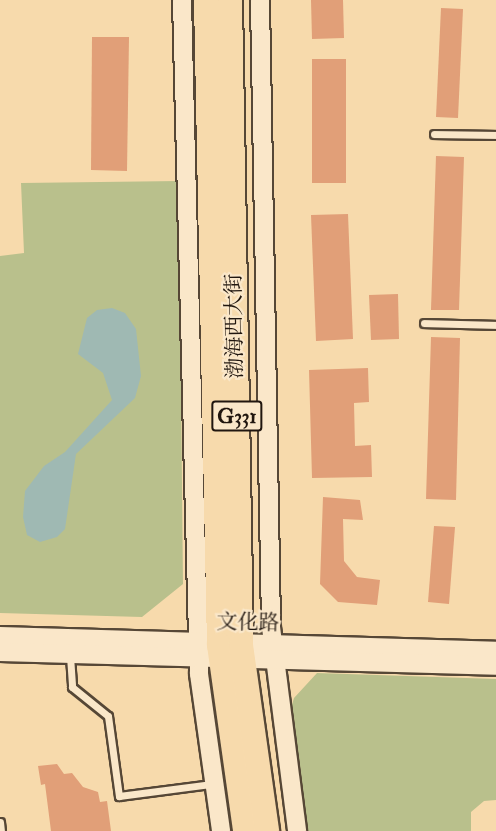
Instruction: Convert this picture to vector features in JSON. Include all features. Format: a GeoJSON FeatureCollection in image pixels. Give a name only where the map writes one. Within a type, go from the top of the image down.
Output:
{"type":"FeatureCollection","features":[{"type":"Feature","properties":{"kind":"highway","name":"渤海西大街"},"geometry":{"type":"LineString","coordinates":[[206,0],[220,652],[245,831]]}},
{"type":"Feature","properties":{"kind":"highway","name":"渤海西大街"},"geometry":{"type":"LineString","coordinates":[[230,0],[220,652],[267,831]]}},
{"type":"Feature","properties":{"kind":"street","name":"渤海西大街"},"geometry":{"type":"LineString","coordinates":[[182,0],[220,652],[214,784],[221,831]]}},
{"type":"Feature","properties":{"kind":"street","name":"渤海西大街"},"geometry":{"type":"LineString","coordinates":[[260,0],[274,654],[297,831]]}},
{"type":"Feature","properties":{"kind":"street","name":"文化路"},"geometry":{"type":"LineString","coordinates":[[0,636],[220,652],[496,666]]}},
{"type":"Feature","properties":{"kind":"street","name":"文化路"},"geometry":{"type":"LineString","coordinates":[[274,654],[496,651]]}},
{"type":"Feature","properties":{"kind":"street","name":"文化路"},"geometry":{"type":"LineString","coordinates":[[0,652],[70,655],[220,652]]}},
{"type":"Feature","properties":{"kind":"lane"},"geometry":{"type":"LineString","coordinates":[[434,134],[496,135]]}},
{"type":"Feature","properties":{"kind":"lane"},"geometry":{"type":"LineString","coordinates":[[424,323],[496,325]]}},
{"type":"Feature","properties":{"kind":"lane"},"geometry":{"type":"LineString","coordinates":[[70,655],[72,687],[108,716],[119,796],[214,784]]}},
{"type":"Feature","properties":{"kind":"lane"},"geometry":{"type":"LineString","coordinates":[[0,822],[1,831]]}},
{"type":"Feature","properties":{"kind":"green space"},"geometry":{"type":"Polygon","coordinates":[[[179,181],[183,584],[142,617],[0,613],[0,256],[24,253],[21,183],[179,181]]]}},
{"type":"Feature","properties":{"kind":"green space"},"geometry":{"type":"Polygon","coordinates":[[[317,673],[496,679],[496,800],[484,801],[471,812],[471,831],[301,831],[290,711],[294,698],[317,673]]]}},
{"type":"Feature","properties":{"kind":"water"},"geometry":{"type":"Polygon","coordinates":[[[112,308],[125,313],[136,329],[141,376],[135,398],[76,454],[65,529],[57,537],[40,542],[27,535],[23,517],[25,491],[44,466],[65,452],[112,400],[103,373],[78,354],[87,318],[97,310],[112,308]]]}},
{"type":"Feature","properties":{"kind":"building"},"geometry":{"type":"Polygon","coordinates":[[[311,0],[343,0],[344,38],[312,39],[311,0]]]}},
{"type":"Feature","properties":{"kind":"building"},"geometry":{"type":"Polygon","coordinates":[[[441,8],[463,9],[458,118],[436,117],[441,8]]]}},
{"type":"Feature","properties":{"kind":"building"},"geometry":{"type":"Polygon","coordinates":[[[92,37],[129,37],[127,171],[91,170],[92,37]]]}},
{"type":"Feature","properties":{"kind":"building"},"geometry":{"type":"Polygon","coordinates":[[[312,59],[346,59],[346,183],[312,183],[312,59]]]}},
{"type":"Feature","properties":{"kind":"building"},"geometry":{"type":"Polygon","coordinates":[[[436,156],[464,157],[459,310],[431,310],[436,156]]]}},
{"type":"Feature","properties":{"kind":"building"},"geometry":{"type":"Polygon","coordinates":[[[348,214],[353,339],[316,341],[311,215],[348,214]]]}},
{"type":"Feature","properties":{"kind":"building"},"geometry":{"type":"Polygon","coordinates":[[[398,294],[399,339],[371,340],[369,295],[398,294]]]}},
{"type":"Feature","properties":{"kind":"building"},"geometry":{"type":"Polygon","coordinates":[[[431,337],[460,338],[456,500],[426,499],[431,337]]]}},
{"type":"Feature","properties":{"kind":"building"},"geometry":{"type":"Polygon","coordinates":[[[368,368],[369,402],[354,403],[355,446],[371,445],[372,477],[312,478],[309,370],[368,368]]]}},
{"type":"Feature","properties":{"kind":"building"},"geometry":{"type":"Polygon","coordinates":[[[323,497],[360,500],[363,520],[343,519],[344,561],[357,577],[380,580],[377,605],[338,602],[320,584],[323,497]]]}},
{"type":"Feature","properties":{"kind":"building"},"geometry":{"type":"Polygon","coordinates":[[[434,526],[455,527],[449,604],[428,602],[434,526]]]}},
{"type":"Feature","properties":{"kind":"building"},"geometry":{"type":"Polygon","coordinates":[[[57,764],[64,774],[72,773],[83,787],[98,792],[100,802],[107,801],[111,831],[51,831],[45,784],[41,785],[38,766],[57,764]]]}}]}
